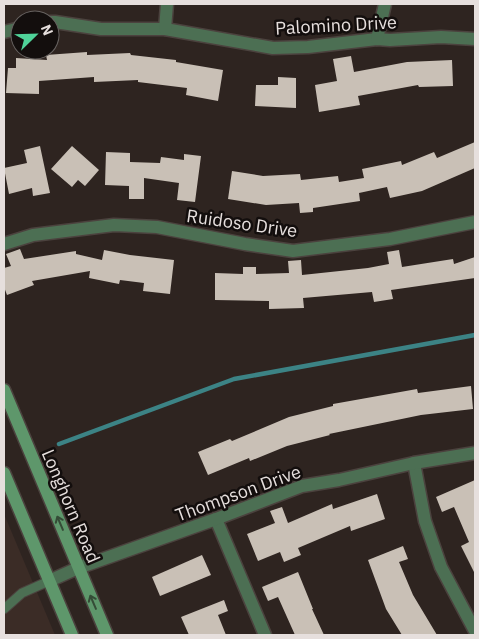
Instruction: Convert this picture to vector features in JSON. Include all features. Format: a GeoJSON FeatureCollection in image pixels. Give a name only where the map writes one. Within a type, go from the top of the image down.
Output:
{"type":"FeatureCollection","features":[{"type":"Feature","properties":{"kind":"main road","name":"Longhorn Road"},"geometry":{"type":"LineString","coordinates":[[4,390],[107,635]]}},
{"type":"Feature","properties":{"kind":"main road"},"geometry":{"type":"LineString","coordinates":[[4,473],[72,635]]}},
{"type":"Feature","properties":{"kind":"street"},"geometry":{"type":"LineString","coordinates":[[165,29],[167,4]]}},
{"type":"Feature","properties":{"kind":"street"},"geometry":{"type":"LineString","coordinates":[[377,38],[386,4]]}},
{"type":"Feature","properties":{"kind":"street","name":"Palomino Drive"},"geometry":{"type":"LineString","coordinates":[[60,23],[101,29],[165,29],[273,48],[308,47],[377,38],[390,40],[441,37],[475,38]]}},
{"type":"Feature","properties":{"kind":"street","name":"Ruidoso Drive"},"geometry":{"type":"LineString","coordinates":[[4,244],[33,235],[114,226],[157,227],[293,251],[390,239],[475,222]]}},
{"type":"Feature","properties":{"kind":"street","name":"Thompson Drive"},"geometry":{"type":"LineString","coordinates":[[49,581],[78,568],[302,486],[339,480],[414,463],[475,453]]}},
{"type":"Feature","properties":{"kind":"street"},"geometry":{"type":"LineString","coordinates":[[414,463],[425,521],[441,567],[475,631]]}},
{"type":"Feature","properties":{"kind":"street"},"geometry":{"type":"LineString","coordinates":[[216,519],[265,635]]}},
{"type":"Feature","properties":{"kind":"lane"},"geometry":{"type":"LineString","coordinates":[[4,609],[22,593],[49,581]]}},
{"type":"Feature","properties":{"kind":"shaded area"},"geometry":{"type":"Polygon","coordinates":[[[4,514],[55,635],[4,635],[4,514]]]}},
{"type":"Feature","properties":{"kind":"building"},"geometry":{"type":"Polygon","coordinates":[[[87,52],[87,55],[130,53],[131,55],[176,60],[176,62],[223,70],[218,101],[186,95],[187,88],[138,82],[138,80],[94,82],[94,77],[39,81],[39,94],[6,93],[8,68],[16,68],[16,60],[60,60],[60,54],[87,52]]]}},
{"type":"Feature","properties":{"kind":"building"},"geometry":{"type":"Polygon","coordinates":[[[351,56],[354,72],[407,62],[452,60],[453,86],[419,87],[418,85],[358,96],[360,105],[319,112],[315,85],[337,81],[333,59],[351,56]]]}},
{"type":"Feature","properties":{"kind":"building"},"geometry":{"type":"Polygon","coordinates":[[[278,77],[296,78],[296,108],[255,106],[256,85],[278,85],[278,77]]]}},
{"type":"Feature","properties":{"kind":"building"},"geometry":{"type":"Polygon","coordinates":[[[475,142],[475,168],[422,191],[390,198],[387,187],[359,193],[360,201],[313,208],[313,212],[300,213],[299,203],[266,205],[228,199],[232,171],[263,176],[300,174],[301,180],[338,176],[339,182],[364,178],[362,169],[401,161],[402,165],[434,152],[437,158],[475,142]]]}},
{"type":"Feature","properties":{"kind":"building"},"geometry":{"type":"Polygon","coordinates":[[[40,146],[50,193],[33,196],[32,188],[9,194],[4,168],[27,163],[24,150],[40,146]]]}},
{"type":"Feature","properties":{"kind":"building"},"geometry":{"type":"Polygon","coordinates":[[[72,146],[99,170],[85,186],[78,180],[72,187],[51,169],[72,146]]]}},
{"type":"Feature","properties":{"kind":"building"},"geometry":{"type":"Polygon","coordinates":[[[106,152],[130,153],[130,162],[160,163],[161,157],[184,160],[184,154],[201,156],[195,202],[177,200],[179,183],[144,178],[144,199],[129,199],[129,186],[105,185],[106,152]]]}},
{"type":"Feature","properties":{"kind":"building"},"geometry":{"type":"Polygon","coordinates":[[[20,249],[24,259],[76,251],[76,254],[102,260],[104,250],[174,260],[170,294],[143,291],[144,283],[120,280],[119,284],[89,278],[90,271],[32,281],[34,285],[7,295],[4,287],[4,268],[11,266],[6,254],[20,249]]]}},
{"type":"Feature","properties":{"kind":"building"},"geometry":{"type":"Polygon","coordinates":[[[399,250],[402,267],[453,259],[454,264],[475,257],[475,278],[391,290],[393,299],[374,302],[372,292],[303,298],[304,308],[269,309],[269,301],[215,300],[215,273],[243,274],[243,267],[256,267],[256,274],[289,273],[288,261],[301,260],[302,275],[368,268],[389,264],[387,252],[399,250]]]}},
{"type":"Feature","properties":{"kind":"building"},"geometry":{"type":"Polygon","coordinates":[[[471,386],[473,409],[421,415],[329,434],[287,446],[250,461],[249,458],[208,475],[198,452],[230,439],[232,441],[289,417],[333,406],[333,404],[417,389],[418,393],[471,386]]]}},
{"type":"Feature","properties":{"kind":"building"},"geometry":{"type":"Polygon","coordinates":[[[475,480],[475,574],[461,546],[469,542],[454,507],[442,512],[436,497],[475,480]]]}},
{"type":"Feature","properties":{"kind":"building"},"geometry":{"type":"Polygon","coordinates":[[[377,494],[385,519],[351,531],[350,526],[298,548],[301,555],[284,562],[280,552],[258,561],[247,534],[275,523],[270,511],[282,507],[288,523],[332,504],[333,509],[377,494]]]}},
{"type":"Feature","properties":{"kind":"building"},"geometry":{"type":"Polygon","coordinates":[[[403,546],[408,559],[399,562],[413,595],[437,635],[402,635],[386,609],[368,560],[403,546]]]}},
{"type":"Feature","properties":{"kind":"building"},"geometry":{"type":"Polygon","coordinates":[[[202,555],[211,575],[160,596],[152,577],[202,555]]]}},
{"type":"Feature","properties":{"kind":"building"},"geometry":{"type":"Polygon","coordinates":[[[298,572],[324,635],[295,635],[278,597],[268,601],[262,587],[298,572]]]}},
{"type":"Feature","properties":{"kind":"building"},"geometry":{"type":"Polygon","coordinates":[[[224,600],[228,611],[218,615],[226,635],[189,635],[181,617],[224,600]]]}},
{"type":"Feature","properties":{"kind":"waterway"},"geometry":{"type":"LineString","coordinates":[[59,444],[234,379],[475,335]]}}]}
